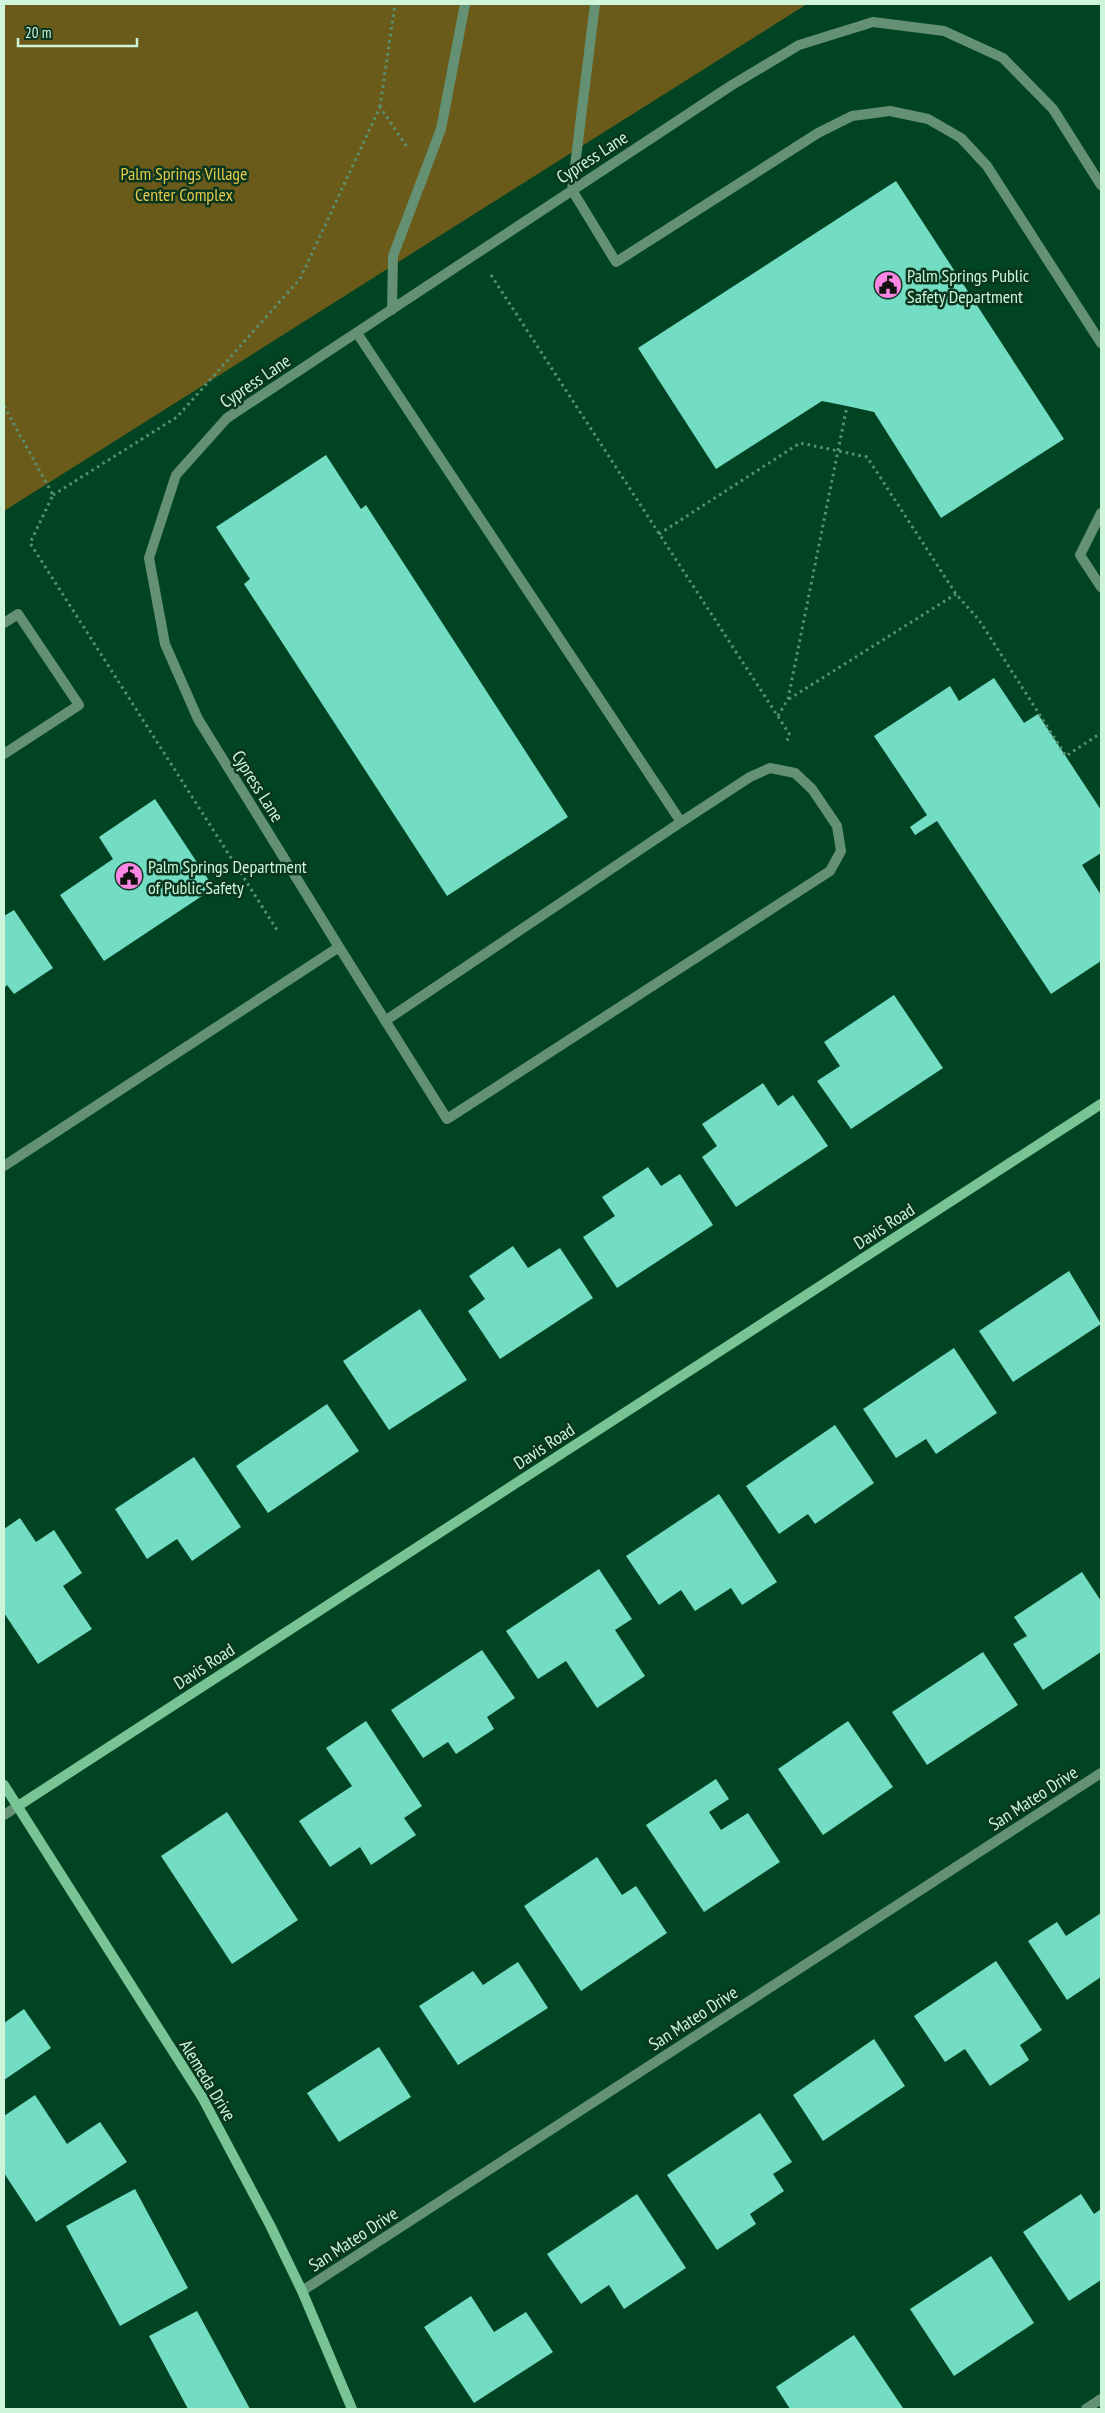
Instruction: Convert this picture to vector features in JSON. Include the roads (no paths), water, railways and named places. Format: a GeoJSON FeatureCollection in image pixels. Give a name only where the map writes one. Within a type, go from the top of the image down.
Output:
{"type":"FeatureCollection","features":[{"type":"Feature","properties":{"kind":"street"},"geometry":{"type":"LineString","coordinates":[[392,310],[393,256],[440,129],[465,4]]}},
{"type":"Feature","properties":{"kind":"street"},"geometry":{"type":"LineString","coordinates":[[594,4],[572,190],[616,262],[818,133],[852,116],[890,111],[928,119],[961,138],[986,166],[1101,343]]}},
{"type":"Feature","properties":{"kind":"street","name":"Cypress Lane"},"geometry":{"type":"LineString","coordinates":[[681,822],[750,778],[770,768],[795,773],[812,789],[837,826],[842,851],[830,871],[447,1119],[338,947],[198,719],[165,644],[149,558],[176,476],[227,418],[732,85],[799,45],[873,22],[944,31],[1004,58],[1053,109],[1101,186]]}},
{"type":"Feature","properties":{"kind":"street"},"geometry":{"type":"LineString","coordinates":[[357,333],[681,822],[385,1021]]}},
{"type":"Feature","properties":{"kind":"street"},"geometry":{"type":"LineString","coordinates":[[1101,513],[1080,554],[1101,587]]}},
{"type":"Feature","properties":{"kind":"street"},"geometry":{"type":"LineString","coordinates":[[4,623],[18,614],[79,705],[4,754]]}},
{"type":"Feature","properties":{"kind":"street"},"geometry":{"type":"LineString","coordinates":[[4,1166],[338,947]]}},
{"type":"Feature","properties":{"kind":"street","name":"Davis Road"},"geometry":{"type":"LineString","coordinates":[[4,1816],[1101,1104]]}},
{"type":"Feature","properties":{"kind":"street","name":"San Mateo Drive"},"geometry":{"type":"LineString","coordinates":[[302,2291],[1101,1773]]}},
{"type":"Feature","properties":{"kind":"street","name":"Alemeda Drive"},"geometry":{"type":"LineString","coordinates":[[4,1785],[202,2097],[270,2225],[302,2291],[352,2409]]}},
{"type":"Feature","properties":{"kind":"street"},"geometry":{"type":"LineString","coordinates":[[1086,2409],[1101,2399]]}},
{"type":"Feature","properties":{"kind":"place","name":"Palm Springs Public Safety Department"},"geometry":{"type":"Point","coordinates":[888,285]}},
{"type":"Feature","properties":{"kind":"place","name":"Palm Springs Department of Public Safety"},"geometry":{"type":"Point","coordinates":[129,876]}},
{"type":"Feature","properties":{"kind":"park label","name":"Palm Springs Village Center Complex"},"geometry":{"type":"Point","coordinates":[184,183]}}]}
